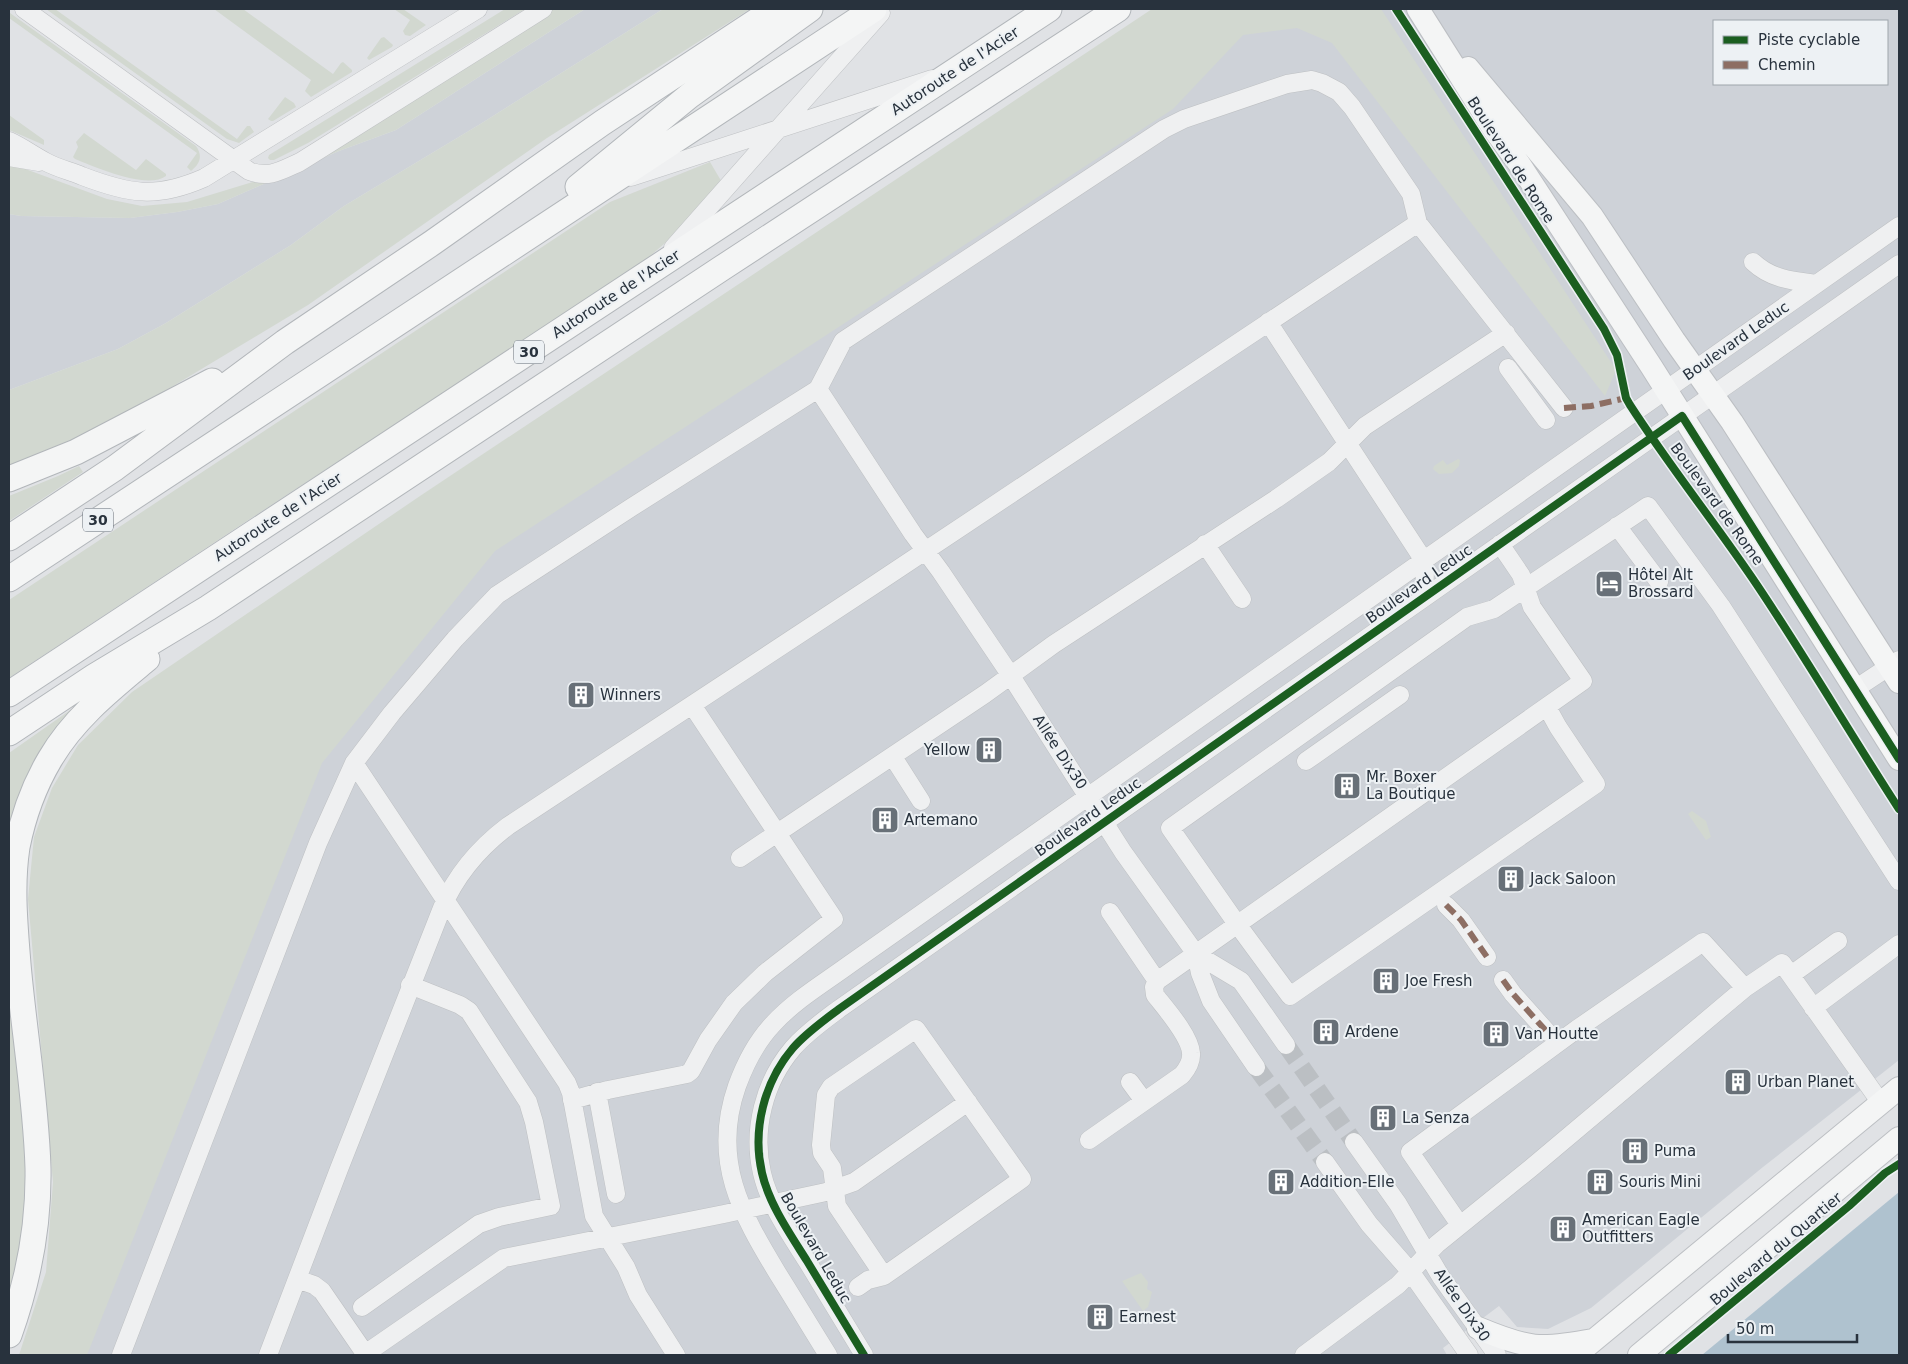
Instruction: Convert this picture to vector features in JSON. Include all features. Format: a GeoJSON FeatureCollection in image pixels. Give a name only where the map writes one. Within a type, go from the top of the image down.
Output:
{"type":"FeatureCollection","features":[{"type":"Feature","properties":{"kind":"highway"},"geometry":{"type":"LineString","coordinates":[[9,538],[114,468],[285,342],[432,243],[602,123],[775,9]]}},
{"type":"Feature","properties":{"kind":"highway"},"geometry":{"type":"LineString","coordinates":[[476,271],[689,96],[810,9]]}},
{"type":"Feature","properties":{"kind":"highway","name":"30"},"geometry":{"type":"LineString","coordinates":[[9,579],[874,9]]}},
{"type":"Feature","properties":{"kind":"highway","name":"Autoroute de l'Acier"},"geometry":{"type":"LineString","coordinates":[[9,694],[1049,9]]}},
{"type":"Feature","properties":{"kind":"highway"},"geometry":{"type":"LineString","coordinates":[[9,734],[95,676],[208,608],[589,355],[1118,9]]}},
{"type":"Feature","properties":{"kind":"highway"},"geometry":{"type":"LineString","coordinates":[[9,479],[76,452],[285,342]]}},
{"type":"Feature","properties":{"kind":"highway"},"geometry":{"type":"LineString","coordinates":[[9,1335],[20,1303],[30,1260],[38,1187],[33,1107],[15,926],[15,865],[22,828],[42,773],[59,744],[108,692],[208,608]]}},
{"type":"Feature","properties":{"kind":"main road","name":"Boulevard de Rome"},"geometry":{"type":"LineString","coordinates":[[1420,12],[1592,216],[1714,394],[1896,669]]}},
{"type":"Feature","properties":{"kind":"main road","name":"Boulevard de Rome"},"geometry":{"type":"LineString","coordinates":[[1420,12],[1492,128],[1520,165],[1666,390],[1899,759]]}},
{"type":"Feature","properties":{"kind":"main road"},"geometry":{"type":"LineString","coordinates":[[1576,1355],[1899,1088]]}},
{"type":"Feature","properties":{"kind":"main road","name":"Boulevard du Quartier"},"geometry":{"type":"LineString","coordinates":[[1638,1355],[1899,1138]]}},
{"type":"Feature","properties":{"kind":"main road"},"geometry":{"type":"LineString","coordinates":[[1478,1328],[1513,1342],[1532,1346],[1555,1347],[1596,1339]]}},
{"type":"Feature","properties":{"kind":"street"},"geometry":{"type":"LineString","coordinates":[[24,9],[249,171],[259,175],[273,174],[300,162],[543,9]]}},
{"type":"Feature","properties":{"kind":"street"},"geometry":{"type":"LineString","coordinates":[[9,141],[47,163],[109,186],[145,192],[164,192],[182,188],[204,178],[478,9]]}},
{"type":"Feature","properties":{"kind":"street"},"geometry":{"type":"LineString","coordinates":[[656,267],[884,9]]}},
{"type":"Feature","properties":{"kind":"street"},"geometry":{"type":"LineString","coordinates":[[604,186],[953,72]]}},
{"type":"Feature","properties":{"kind":"street"},"geometry":{"type":"LineString","coordinates":[[121,1355],[318,843],[354,763],[392,713],[455,639],[497,595],[818,389],[843,341],[1164,129],[1184,119],[1287,84],[1312,80],[1330,86],[1339,92],[1352,107],[1411,194],[1418,223],[1564,408]]}},
{"type":"Feature","properties":{"kind":"street"},"geometry":{"type":"LineString","coordinates":[[9,157],[47,163]]}},
{"type":"Feature","properties":{"kind":"street"},"geometry":{"type":"LineString","coordinates":[[268,1355],[410,985],[445,900],[455,881],[467,865],[499,832],[1418,223]]}},
{"type":"Feature","properties":{"kind":"street","name":"Boulevard Leduc"},"geometry":{"type":"LineString","coordinates":[[828,1355],[762,1247],[742,1210],[729,1169],[727,1139],[734,1093],[750,1056],[766,1032],[783,1014],[806,995],[1089,795],[1899,226]]}},
{"type":"Feature","properties":{"kind":"street"},"geometry":{"type":"LineString","coordinates":[[1752,262],[1761,270],[1780,278],[1817,284]]}},
{"type":"Feature","properties":{"kind":"street","name":"Boulevard Leduc"},"geometry":{"type":"LineString","coordinates":[[864,1355],[799,1250],[773,1203],[764,1182],[758,1143],[763,1104],[773,1078],[792,1049],[839,1009],[1899,264]]}},
{"type":"Feature","properties":{"kind":"street"},"geometry":{"type":"LineString","coordinates":[[1268,322],[1409,537],[1425,570],[1424,598]]}},
{"type":"Feature","properties":{"kind":"street"},"geometry":{"type":"LineString","coordinates":[[740,858],[1011,676],[1054,644],[1323,466],[1365,426],[1506,333]]}},
{"type":"Feature","properties":{"kind":"street"},"geometry":{"type":"LineString","coordinates":[[1491,343],[1546,420]]}},
{"type":"Feature","properties":{"kind":"street","name":"Allée Dix30"},"geometry":{"type":"LineString","coordinates":[[818,389],[1011,676],[1089,795],[1123,852],[1196,954]]}},
{"type":"Feature","properties":{"kind":"street"},"geometry":{"type":"LineString","coordinates":[[1547,707],[1596,784],[1290,996],[1170,828],[1467,617],[1489,612],[1648,506],[1721,606],[1899,881]]}},
{"type":"Feature","properties":{"kind":"street"},"geometry":{"type":"LineString","coordinates":[[1617,526],[1659,582]]}},
{"type":"Feature","properties":{"kind":"street"},"geometry":{"type":"LineString","coordinates":[[1205,544],[1242,599]]}},
{"type":"Feature","properties":{"kind":"street"},"geometry":{"type":"LineString","coordinates":[[1089,1140],[1182,1075],[1187,1069],[1191,1052],[1187,1040],[1156,995],[1154,987],[1157,981],[1583,681],[1532,607],[1517,568],[1500,544]]}},
{"type":"Feature","properties":{"kind":"street"},"geometry":{"type":"LineString","coordinates":[[1855,689],[1896,669]]}},
{"type":"Feature","properties":{"kind":"street"},"geometry":{"type":"LineString","coordinates":[[1306,761],[1400,695]]}},
{"type":"Feature","properties":{"kind":"street"},"geometry":{"type":"LineString","coordinates":[[572,1100],[597,1092],[687,1074],[692,1071],[708,1040],[734,1003],[765,973],[834,920],[692,705]]}},
{"type":"Feature","properties":{"kind":"street"},"geometry":{"type":"LineString","coordinates":[[1340,707],[1354,727]]}},
{"type":"Feature","properties":{"kind":"street"},"geometry":{"type":"LineString","coordinates":[[892,757],[922,801]]}},
{"type":"Feature","properties":{"kind":"street"},"geometry":{"type":"LineString","coordinates":[[354,763],[567,1083],[572,1100],[594,1216],[626,1267],[638,1295],[676,1355]]}},
{"type":"Feature","properties":{"kind":"street"},"geometry":{"type":"LineString","coordinates":[[1446,905],[1461,920],[1487,957]]}},
{"type":"Feature","properties":{"kind":"street"},"geometry":{"type":"LineString","coordinates":[[1110,912],[1157,981]]}},
{"type":"Feature","properties":{"kind":"street"},"geometry":{"type":"LineString","coordinates":[[1304,1355],[1398,1285],[1426,1254],[1745,988],[1786,969],[1838,941]]}},
{"type":"Feature","properties":{"kind":"street"},"geometry":{"type":"LineString","coordinates":[[1460,1226],[1410,1152],[1577,1029],[1704,942],[1745,988]]}},
{"type":"Feature","properties":{"kind":"street"},"geometry":{"type":"LineString","coordinates":[[1813,1008],[1899,944]]}},
{"type":"Feature","properties":{"kind":"street"},"geometry":{"type":"LineString","coordinates":[[1196,954],[1241,981],[1286,1046]]}},
{"type":"Feature","properties":{"kind":"street"},"geometry":{"type":"LineString","coordinates":[[1196,954],[1200,973],[1212,1001],[1256,1067]]}},
{"type":"Feature","properties":{"kind":"street"},"geometry":{"type":"LineString","coordinates":[[1786,969],[1881,1103]]}},
{"type":"Feature","properties":{"kind":"street"},"geometry":{"type":"LineString","coordinates":[[1504,980],[1513,994],[1548,1032]]}},
{"type":"Feature","properties":{"kind":"street"},"geometry":{"type":"LineString","coordinates":[[362,1306],[480,1224],[499,1217],[551,1206],[534,1122],[528,1102],[469,1010],[460,1004],[410,985]]}},
{"type":"Feature","properties":{"kind":"street"},"geometry":{"type":"LineString","coordinates":[[858,1287],[868,1280],[884,1276],[1022,1179],[916,1029],[828,1091],[826,1095],[821,1145],[822,1153],[832,1168],[837,1206],[884,1276]]}},
{"type":"Feature","properties":{"kind":"street"},"geometry":{"type":"LineString","coordinates":[[1130,1082],[1144,1101]]}},
{"type":"Feature","properties":{"kind":"street"},"geometry":{"type":"LineString","coordinates":[[597,1092],[616,1194]]}},
{"type":"Feature","properties":{"kind":"street"},"geometry":{"type":"LineString","coordinates":[[297,1279],[314,1285],[322,1291],[366,1355],[495,1262],[504,1258],[742,1210],[835,1189],[854,1182],[968,1102]]}},
{"type":"Feature","properties":{"kind":"street","name":"Allée Dix30"},"geometry":{"type":"LineString","coordinates":[[1354,1142],[1398,1204],[1441,1277],[1498,1355]]}},
{"type":"Feature","properties":{"kind":"street","name":"Allée Dix30"},"geometry":{"type":"LineString","coordinates":[[1325,1162],[1369,1224],[1410,1271],[1463,1352]]}},
{"type":"Feature","properties":{"kind":"shaded area"},"geometry":{"type":"Polygon","coordinates":[[[46,9],[55,9],[237,139],[247,126],[250,126],[254,132],[239,143],[227,139],[46,9]]]}},
{"type":"Feature","properties":{"kind":"shaded area"},"geometry":{"type":"Polygon","coordinates":[[[214,9],[243,9],[333,74],[343,62],[352,72],[311,97],[305,91],[311,80],[214,9]]]}},
{"type":"Feature","properties":{"kind":"shaded area"},"geometry":{"type":"Polygon","coordinates":[[[394,9],[403,9],[426,25],[410,36],[405,35],[403,31],[410,20],[394,9]]]}},
{"type":"Feature","properties":{"kind":"shaded area"},"geometry":{"type":"Polygon","coordinates":[[[505,9],[525,9],[308,143],[274,160],[268,158],[269,155],[505,9]]]}},
{"type":"Feature","properties":{"kind":"shaded area"},"geometry":{"type":"Polygon","coordinates":[[[553,9],[585,9],[396,130],[339,151],[218,204],[130,218],[21,216],[9,214],[9,163],[107,199],[142,206],[187,202],[266,178],[423,95],[553,9]]]}},
{"type":"Feature","properties":{"kind":"shaded area"},"geometry":{"type":"Polygon","coordinates":[[[585,9],[663,9],[482,123],[344,206],[291,245],[166,323],[118,349],[9,390],[9,214],[21,216],[130,218],[218,204],[339,151],[396,130],[585,9]]]}},
{"type":"Feature","properties":{"kind":"shaded area"},"geometry":{"type":"Polygon","coordinates":[[[663,9],[750,9],[547,138],[308,305],[145,403],[49,453],[9,467],[9,390],[118,349],[166,323],[291,245],[344,206],[482,123],[663,9]]]}},
{"type":"Feature","properties":{"kind":"shaded area"},"geometry":{"type":"Polygon","coordinates":[[[1152,9],[1381,9],[1616,370],[1605,396],[1332,43],[1297,28],[1243,35],[1173,109],[495,551],[322,763],[87,1355],[19,1355],[46,1272],[53,1182],[28,899],[34,837],[52,788],[78,745],[132,692],[420,496],[1152,9]]]}},
{"type":"Feature","properties":{"kind":"shaded area"},"geometry":{"type":"Polygon","coordinates":[[[1265,9],[1899,9],[1899,1060],[1763,1167],[1591,1308],[1548,1329],[1517,1327],[1499,1306],[1443,1348],[1447,1355],[52,1355],[71,841],[1265,9]]]}},
{"type":"Feature","properties":{"kind":"shaded area"},"geometry":{"type":"Polygon","coordinates":[[[10,13],[196,146],[200,156],[197,166],[191,171],[187,167],[197,153],[9,18],[10,13]]]}},
{"type":"Feature","properties":{"kind":"shaded area"},"geometry":{"type":"Polygon","coordinates":[[[384,37],[393,45],[392,47],[369,60],[367,58],[381,38],[384,37]]]}},
{"type":"Feature","properties":{"kind":"shaded area"},"geometry":{"type":"Polygon","coordinates":[[[285,97],[294,103],[296,107],[273,121],[268,119],[285,97]]]}},
{"type":"Feature","properties":{"kind":"shaded area"},"geometry":{"type":"Polygon","coordinates":[[[9,115],[44,140],[44,145],[9,130],[9,115]]]}},
{"type":"Feature","properties":{"kind":"shaded area"},"geometry":{"type":"Polygon","coordinates":[[[84,133],[136,170],[146,159],[166,174],[166,176],[157,180],[134,179],[108,172],[75,159],[73,157],[78,147],[76,142],[84,133]]]}},
{"type":"Feature","properties":{"kind":"shaded area"},"geometry":{"type":"Polygon","coordinates":[[[710,162],[723,184],[685,226],[636,268],[9,678],[9,600],[610,202],[710,162]]]}},
{"type":"Feature","properties":{"kind":"shaded area"},"geometry":{"type":"Polygon","coordinates":[[[1458,459],[1460,460],[1459,466],[1452,473],[1439,474],[1433,469],[1434,466],[1443,460],[1447,465],[1458,459]]]}},
{"type":"Feature","properties":{"kind":"shaded area"},"geometry":{"type":"Polygon","coordinates":[[[79,466],[83,472],[9,521],[9,496],[79,466]]]}},
{"type":"Feature","properties":{"kind":"shaded area"},"geometry":{"type":"Polygon","coordinates":[[[76,706],[9,837],[9,753],[76,706]]]}},
{"type":"Feature","properties":{"kind":"shaded area"},"geometry":{"type":"Polygon","coordinates":[[[1692,811],[1706,821],[1711,837],[1706,840],[1688,814],[1692,811]]]}},
{"type":"Feature","properties":{"kind":"shaded area"},"geometry":{"type":"Polygon","coordinates":[[[9,979],[26,1145],[24,1227],[9,1302],[9,979]]]}},
{"type":"Feature","properties":{"kind":"shaded area"},"geometry":{"type":"Polygon","coordinates":[[[1141,1273],[1148,1282],[1147,1289],[1152,1292],[1148,1307],[1143,1311],[1122,1281],[1141,1273]]]}},
{"type":"Feature","properties":{"kind":"water"},"geometry":{"type":"Polygon","coordinates":[[[1899,1192],[1899,1355],[1702,1355],[1899,1192]]]}},
{"type":"Feature","properties":{"kind":"tunnel"},"geometry":{"type":"LineString","coordinates":[[1286,1045],[1354,1142]]}},
{"type":"Feature","properties":{"kind":"tunnel"},"geometry":{"type":"LineString","coordinates":[[1256,1067],[1325,1162]]}},
{"type":"Feature","properties":{"kind":"marked path"},"geometry":{"type":"LineString","coordinates":[[1564,408],[1591,406],[1626,398]]}},
{"type":"Feature","properties":{"kind":"marked path"},"geometry":{"type":"LineString","coordinates":[[1446,905],[1461,920],[1487,957]]}},
{"type":"Feature","properties":{"kind":"marked path"},"geometry":{"type":"LineString","coordinates":[[1503,980],[1547,1032]]}},
{"type":"Feature","properties":{"kind":"cycle path"},"geometry":{"type":"LineString","coordinates":[[1396,9],[1604,329],[1617,355],[1626,398],[1630,405],[1757,585],[1899,809]]}},
{"type":"Feature","properties":{"kind":"cycle path"},"geometry":{"type":"LineString","coordinates":[[864,1355],[781,1218],[765,1185],[762,1173],[759,1157],[759,1140],[763,1107],[775,1076],[793,1048],[809,1032],[839,1009],[1682,416],[1899,759]]}},
{"type":"Feature","properties":{"kind":"cycle path"},"geometry":{"type":"LineString","coordinates":[[1669,1355],[1849,1206],[1885,1173],[1899,1164]]}},
{"type":"Feature","properties":{"kind":"place","name":"Hôtel Alt Brossard"},"geometry":{"type":"Point","coordinates":[1609,584]}},
{"type":"Feature","properties":{"kind":"place","name":"Winners"},"geometry":{"type":"Point","coordinates":[581,695]}},
{"type":"Feature","properties":{"kind":"place","name":"Yellow"},"geometry":{"type":"Point","coordinates":[989,750]}},
{"type":"Feature","properties":{"kind":"place","name":"Mr. Boxer La Boutique"},"geometry":{"type":"Point","coordinates":[1347,786]}},
{"type":"Feature","properties":{"kind":"place","name":"Artemano"},"geometry":{"type":"Point","coordinates":[885,820]}},
{"type":"Feature","properties":{"kind":"place","name":"Jack Saloon"},"geometry":{"type":"Point","coordinates":[1511,879]}},
{"type":"Feature","properties":{"kind":"place","name":"Joe Fresh"},"geometry":{"type":"Point","coordinates":[1386,981]}},
{"type":"Feature","properties":{"kind":"place","name":"Ardene"},"geometry":{"type":"Point","coordinates":[1326,1032]}},
{"type":"Feature","properties":{"kind":"place","name":"Van Houtte"},"geometry":{"type":"Point","coordinates":[1496,1034]}},
{"type":"Feature","properties":{"kind":"place","name":"Urban Planet"},"geometry":{"type":"Point","coordinates":[1738,1082]}},
{"type":"Feature","properties":{"kind":"place","name":"La Senza"},"geometry":{"type":"Point","coordinates":[1383,1118]}},
{"type":"Feature","properties":{"kind":"place","name":"Puma"},"geometry":{"type":"Point","coordinates":[1635,1151]}},
{"type":"Feature","properties":{"kind":"place","name":"Addition-Elle"},"geometry":{"type":"Point","coordinates":[1281,1182]}},
{"type":"Feature","properties":{"kind":"place","name":"Souris Mini"},"geometry":{"type":"Point","coordinates":[1600,1182]}},
{"type":"Feature","properties":{"kind":"place","name":"American Eagle Outfitters"},"geometry":{"type":"Point","coordinates":[1563,1229]}},
{"type":"Feature","properties":{"kind":"place","name":"Earnest"},"geometry":{"type":"Point","coordinates":[1100,1317]}}]}
